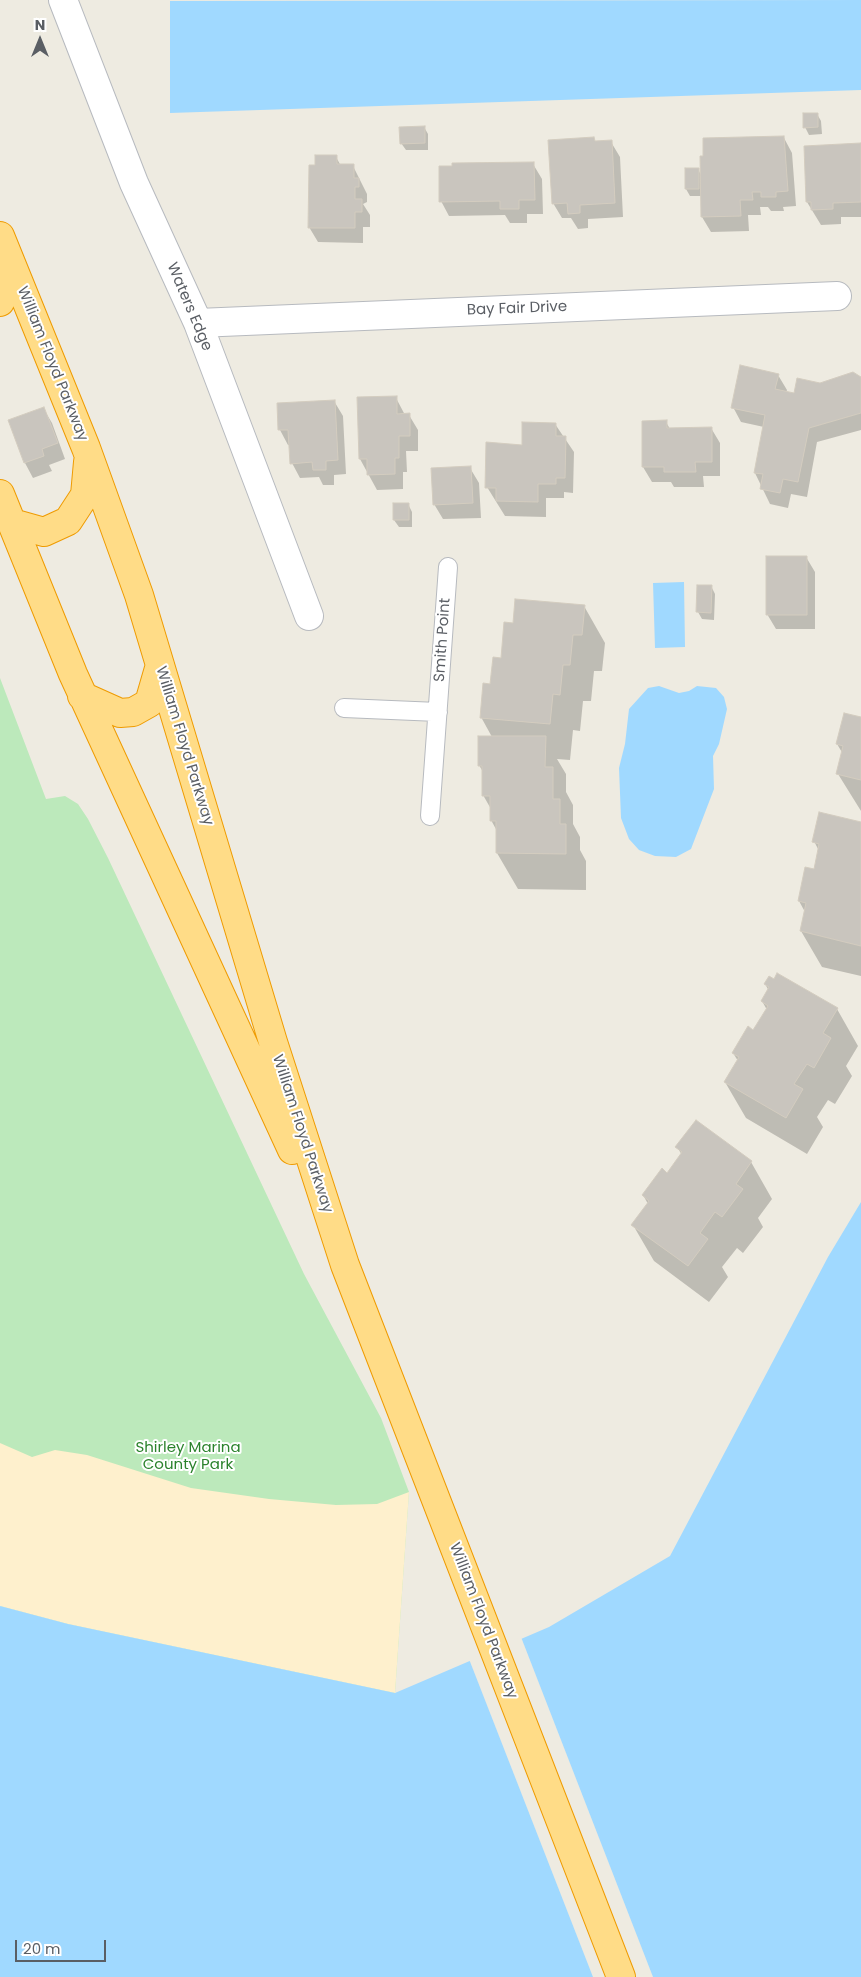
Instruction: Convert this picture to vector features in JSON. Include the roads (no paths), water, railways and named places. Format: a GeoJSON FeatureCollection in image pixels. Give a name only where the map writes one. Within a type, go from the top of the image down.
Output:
{"type":"FeatureCollection","features":[{"type":"Feature","properties":{"kind":"highway","name":"William Floyd Parkway"},"geometry":{"type":"LineString","coordinates":[[0,236],[88,456],[139,595],[272,1042],[345,1265],[621,1977]]}},
{"type":"Feature","properties":{"kind":"highway"},"geometry":{"type":"LineString","coordinates":[[0,302],[14,271]]}},
{"type":"Feature","properties":{"kind":"highway"},"geometry":{"type":"LineString","coordinates":[[12,523],[44,532],[68,521],[85,495],[88,456]]}},
{"type":"Feature","properties":{"kind":"highway","name":"William Floyd Parkway"},"geometry":{"type":"LineString","coordinates":[[0,494],[82,696],[345,1265]]}},
{"type":"Feature","properties":{"kind":"highway"},"geometry":{"type":"LineString","coordinates":[[82,696],[120,713],[133,712],[149,703],[160,665]]}},
{"type":"Feature","properties":{"kind":"street","name":"Waters Edge"},"geometry":{"type":"LineString","coordinates":[[63,0],[134,183],[198,322],[309,616]]}},
{"type":"Feature","properties":{"kind":"street","name":"Bay Fair Drive"},"geometry":{"type":"LineString","coordinates":[[198,322],[837,296]]}},
{"type":"Feature","properties":{"kind":"lane","name":"Smith Point"},"geometry":{"type":"LineString","coordinates":[[430,816],[448,567]]}},
{"type":"Feature","properties":{"kind":"lane"},"geometry":{"type":"LineString","coordinates":[[344,708],[438,712]]}},
{"type":"Feature","properties":{"kind":"water"},"geometry":{"type":"Polygon","coordinates":[[[861,0],[861,90],[170,113],[170,1],[861,0]]]}},
{"type":"Feature","properties":{"kind":"water"},"geometry":{"type":"Polygon","coordinates":[[[684,582],[685,647],[655,648],[653,583],[684,582]]]}},
{"type":"Feature","properties":{"kind":"water"},"geometry":{"type":"Polygon","coordinates":[[[659,686],[679,693],[689,691],[697,686],[716,688],[724,697],[727,709],[719,744],[713,756],[714,789],[691,849],[676,857],[655,856],[639,850],[629,839],[621,818],[619,768],[625,744],[629,709],[648,688],[659,686]]]}},
{"type":"Feature","properties":{"kind":"water"},"geometry":{"type":"Polygon","coordinates":[[[861,1202],[861,1977],[0,1977],[0,1606],[68,1624],[395,1693],[549,1627],[670,1556],[828,1257],[861,1202]]]}},
{"type":"Feature","properties":{"kind":"park label","name":"Shirley Marina County Park"},"geometry":{"type":"Point","coordinates":[188,1456]}}]}
